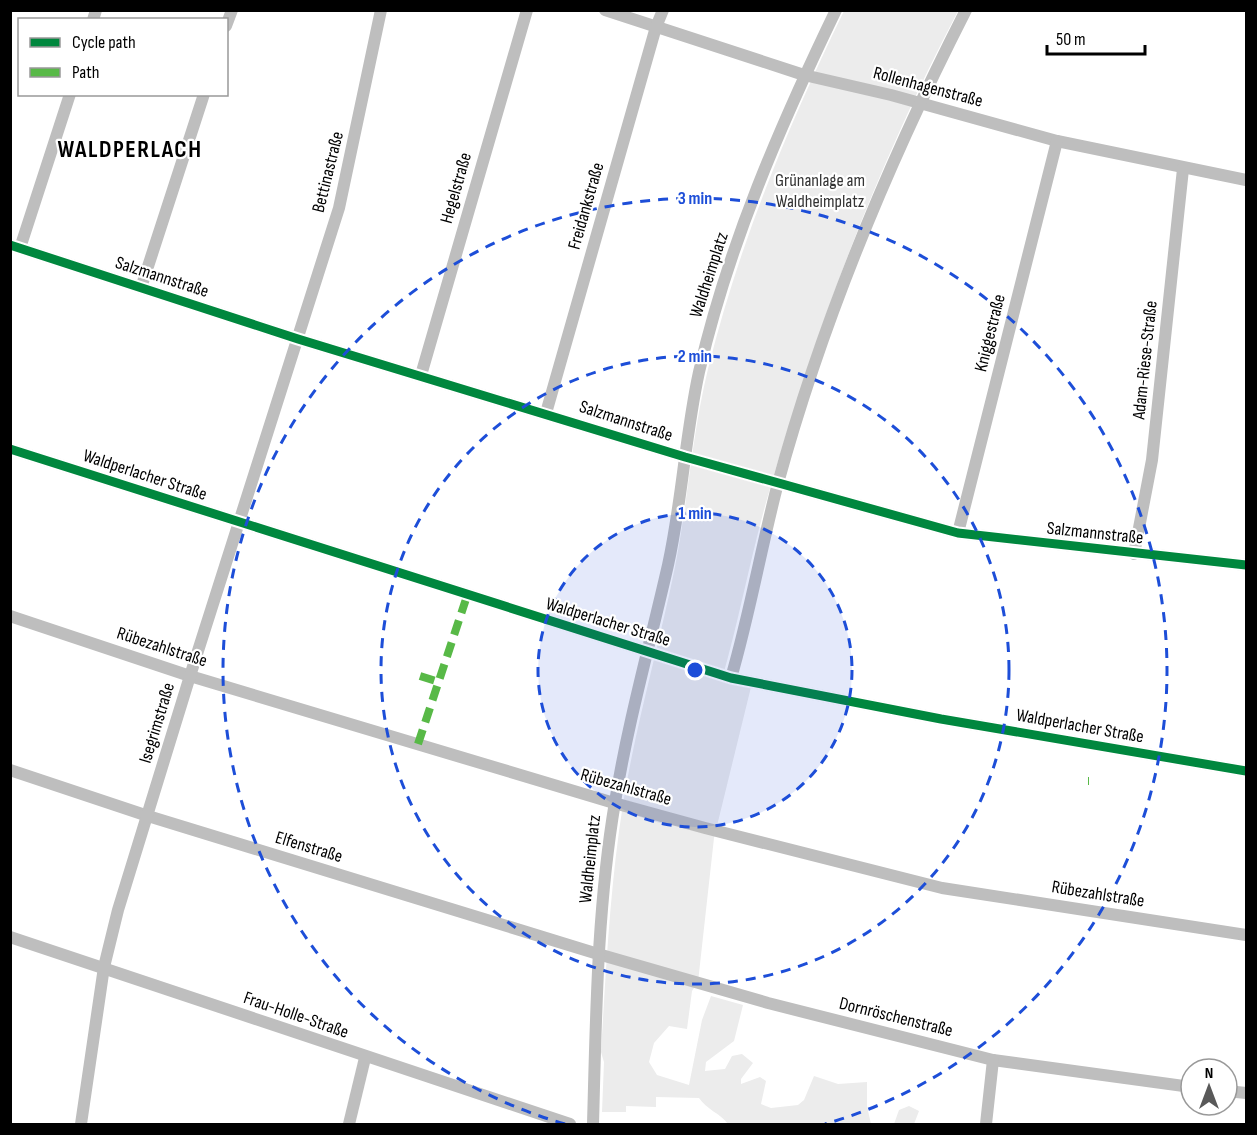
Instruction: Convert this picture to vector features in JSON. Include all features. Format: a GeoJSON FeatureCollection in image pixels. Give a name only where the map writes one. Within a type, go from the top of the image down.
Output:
{"type":"FeatureCollection","features":[{"type":"Feature","properties":{"kind":"street","name":"Bettinastraße"},"geometry":{"type":"LineString","coordinates":[[298,339],[339,208],[381,10]]}},
{"type":"Feature","properties":{"kind":"street","name":"Hegelstraße"},"geometry":{"type":"LineString","coordinates":[[421,375],[527,10]]}},
{"type":"Feature","properties":{"kind":"street","name":"Rollenhagenstraße"},"geometry":{"type":"LineString","coordinates":[[605,10],[804,75],[919,102],[1057,141],[1183,169],[1246,180]]}},
{"type":"Feature","properties":{"kind":"street","name":"Freidankstraße"},"geometry":{"type":"LineString","coordinates":[[546,413],[656,27],[663,10]]}},
{"type":"Feature","properties":{"kind":"street","name":"Waldheimplatz"},"geometry":{"type":"LineString","coordinates":[[593,1125],[598,954],[614,803],[645,651],[668,564],[699,370],[720,292],[756,191],[804,75],[836,10]]}},
{"type":"Feature","properties":{"kind":"street"},"geometry":{"type":"LineString","coordinates":[[731,678],[748,620],[778,483],[838,298],[919,102],[966,10]]}},
{"type":"Feature","properties":{"kind":"street"},"geometry":{"type":"LineString","coordinates":[[15,247],[69,96]]}},
{"type":"Feature","properties":{"kind":"street"},"geometry":{"type":"LineString","coordinates":[[141,288],[203,96]]}},
{"type":"Feature","properties":{"kind":"street","name":"Kniggestraße"},"geometry":{"type":"LineString","coordinates":[[958,533],[1057,141]]}},
{"type":"Feature","properties":{"kind":"street","name":"Adam-Riese-Straße"},"geometry":{"type":"LineString","coordinates":[[1134,554],[1152,460],[1183,169]]}},
{"type":"Feature","properties":{"kind":"street","name":"Salzmannstraße"},"geometry":{"type":"LineString","coordinates":[[15,247],[298,339],[685,457],[958,533],[1246,565]]}},
{"type":"Feature","properties":{"kind":"street","name":"Isegrimstraße"},"geometry":{"type":"LineString","coordinates":[[81,1125],[104,966],[190,676],[298,339]]}},
{"type":"Feature","properties":{"kind":"street","name":"Waldperlacher Straße"},"geometry":{"type":"LineString","coordinates":[[10,449],[240,524],[731,678],[941,719],[1246,771]]}},
{"type":"Feature","properties":{"kind":"street","name":"Rübezahlstraße"},"geometry":{"type":"LineString","coordinates":[[10,616],[190,676],[614,803],[942,888],[1246,935]]}},
{"type":"Feature","properties":{"kind":"street","name":"Elfenstraße"},"geometry":{"type":"LineString","coordinates":[[10,770],[148,816],[598,954]]}},
{"type":"Feature","properties":{"kind":"street","name":"Frau-Holle-Straße"},"geometry":{"type":"LineString","coordinates":[[10,937],[104,966],[365,1058],[570,1125]]}},
{"type":"Feature","properties":{"kind":"street","name":"Dornröschenstraße"},"geometry":{"type":"LineString","coordinates":[[598,954],[768,1003],[993,1060],[1179,1085]]}},
{"type":"Feature","properties":{"kind":"street"},"geometry":{"type":"LineString","coordinates":[[349,1125],[365,1058]]}},
{"type":"Feature","properties":{"kind":"street"},"geometry":{"type":"LineString","coordinates":[[986,1125],[993,1060]]}},
{"type":"Feature","properties":{"kind":"green space","name":"Grünanlage am Waldheimplatz"},"geometry":{"type":"Polygon","coordinates":[[[844,11],[958,11],[901,129],[850,250],[806,374],[767,499],[722,679],[751,687],[714,838],[698,982],[692,991],[687,1029],[669,1026],[654,1043],[649,1062],[657,1075],[689,1085],[702,1020],[711,996],[743,1005],[734,1041],[706,1062],[705,1071],[725,1069],[732,1056],[742,1054],[753,1063],[741,1079],[741,1084],[760,1077],[766,1081],[761,1104],[771,1108],[798,1105],[804,1100],[814,1076],[838,1084],[867,1082],[867,1106],[871,1124],[728,1124],[699,1098],[656,1097],[656,1107],[626,1106],[626,1112],[602,1112],[604,1062],[601,1052],[609,928],[623,804],[634,744],[675,567],[708,369],[734,276],[767,186],[803,98],[844,11]]]}},
{"type":"Feature","properties":{"kind":"green space"},"geometry":{"type":"Polygon","coordinates":[[[909,1106],[919,1111],[914,1124],[894,1124],[899,1110],[909,1106]]]}},
{"type":"Feature","properties":{"kind":"marked path"},"geometry":{"type":"LineString","coordinates":[[418,744],[467,596]]}},
{"type":"Feature","properties":{"kind":"marked path"},"geometry":{"type":"LineString","coordinates":[[420,676],[439,682]]}},
{"type":"Feature","properties":{"kind":"cycle path"},"geometry":{"type":"LineString","coordinates":[[10,245],[298,339],[685,457],[958,533],[1246,565]]}},
{"type":"Feature","properties":{"kind":"cycle path"},"geometry":{"type":"LineString","coordinates":[[10,449],[731,678],[941,719],[1246,771]]}},
{"type":"Feature","properties":{"kind":"district","name":"WALDPERLACH"},"geometry":{"type":"Point","coordinates":[130,149]}}]}
